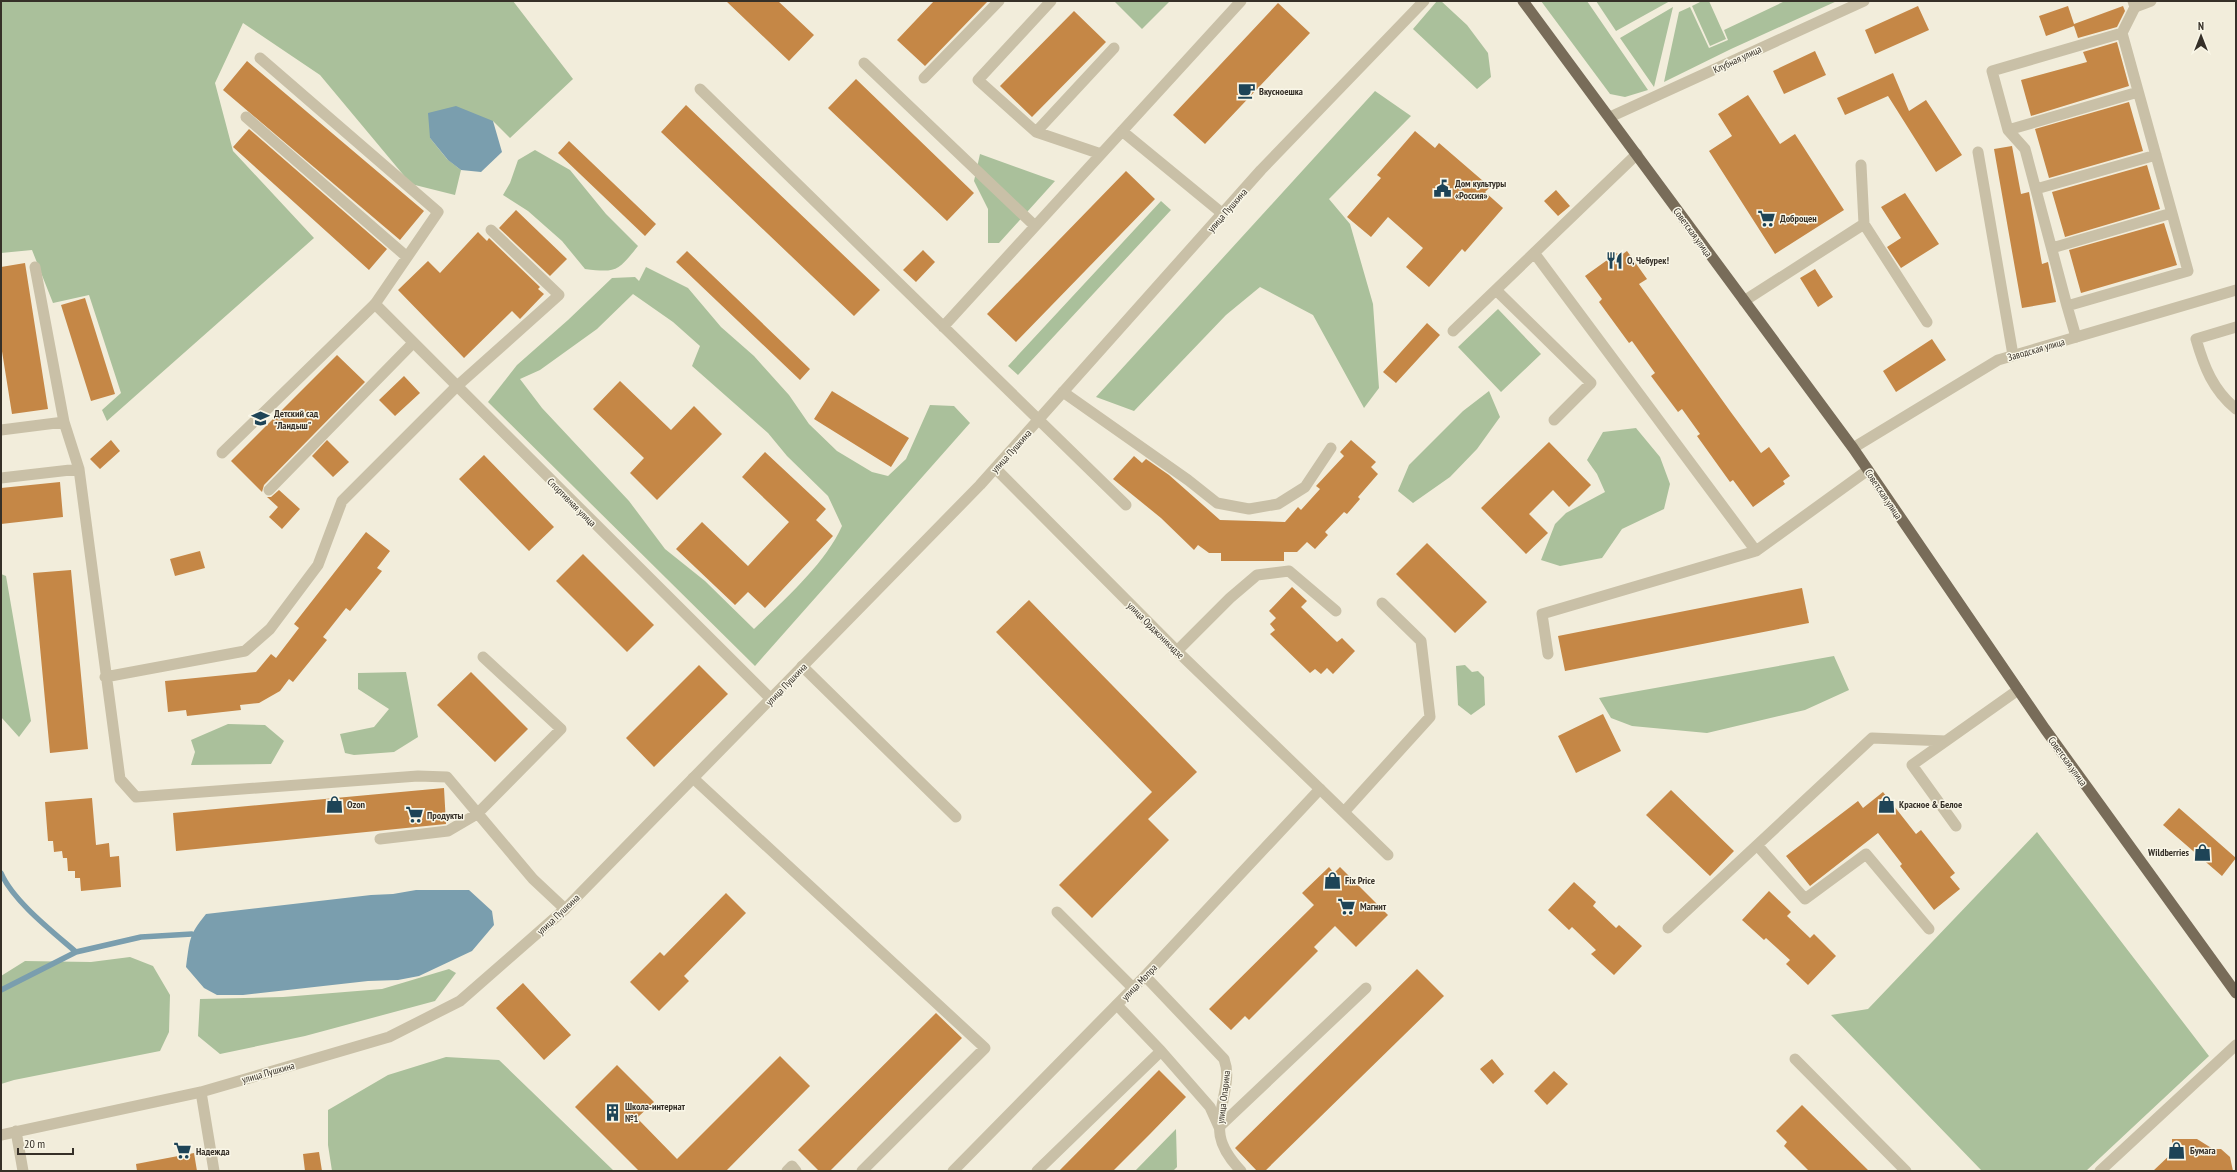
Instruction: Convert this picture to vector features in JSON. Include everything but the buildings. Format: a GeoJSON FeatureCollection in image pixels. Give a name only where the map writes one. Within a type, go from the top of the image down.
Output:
{"type":"FeatureCollection","features":[{"type":"Feature","properties":{"kind":"main road","name":"Советская улица"},"geometry":{"type":"LineString","coordinates":[[1523,1],[1853,448],[2018,690],[2236,993]]}},
{"type":"Feature","properties":{"kind":"street"},"geometry":{"type":"LineString","coordinates":[[924,78],[999,1]]}},
{"type":"Feature","properties":{"kind":"street"},"geometry":{"type":"LineString","coordinates":[[1051,1],[978,80],[1036,132],[1101,154]]}},
{"type":"Feature","properties":{"kind":"street"},"geometry":{"type":"LineString","coordinates":[[943,327],[1240,1]]}},
{"type":"Feature","properties":{"kind":"street","name":"улица Пушкина"},"geometry":{"type":"LineString","coordinates":[[1,1135],[201,1092],[389,1037],[460,1000],[565,909],[995,468],[1262,170],[1424,1]]}},
{"type":"Feature","properties":{"kind":"street","name":"Клубная улица"},"geometry":{"type":"LineString","coordinates":[[1610,117],[1864,1]]}},
{"type":"Feature","properties":{"kind":"street"},"geometry":{"type":"LineString","coordinates":[[2068,306],[2188,271],[2122,33],[2134,4],[2151,1]]}},
{"type":"Feature","properties":{"kind":"street"},"geometry":{"type":"LineString","coordinates":[[2076,337],[2025,149],[2008,130],[1992,71],[2122,33]]}},
{"type":"Feature","properties":{"kind":"street"},"geometry":{"type":"LineString","coordinates":[[1036,132],[1114,48]]}},
{"type":"Feature","properties":{"kind":"street"},"geometry":{"type":"LineString","coordinates":[[222,453],[375,304],[438,212],[260,58]]}},
{"type":"Feature","properties":{"kind":"street"},"geometry":{"type":"LineString","coordinates":[[864,63],[1035,226]]}},
{"type":"Feature","properties":{"kind":"street"},"geometry":{"type":"LineString","coordinates":[[700,89],[1037,421],[1126,505]]}},
{"type":"Feature","properties":{"kind":"street"},"geometry":{"type":"LineString","coordinates":[[2008,130],[2138,92]]}},
{"type":"Feature","properties":{"kind":"street"},"geometry":{"type":"LineString","coordinates":[[246,117],[407,257]]}},
{"type":"Feature","properties":{"kind":"street"},"geometry":{"type":"LineString","coordinates":[[1122,131],[1223,214]]}},
{"type":"Feature","properties":{"kind":"street"},"geometry":{"type":"LineString","coordinates":[[1978,152],[2013,356]]}},
{"type":"Feature","properties":{"kind":"street"},"geometry":{"type":"LineString","coordinates":[[1453,331],[1535,254],[1637,154]]}},
{"type":"Feature","properties":{"kind":"street"},"geometry":{"type":"LineString","coordinates":[[2036,189],[2156,155]]}},
{"type":"Feature","properties":{"kind":"street"},"geometry":{"type":"LineString","coordinates":[[1861,165],[1864,224],[1927,322]]}},
{"type":"Feature","properties":{"kind":"street"},"geometry":{"type":"LineString","coordinates":[[2052,248],[2172,214]]}},
{"type":"Feature","properties":{"kind":"street"},"geometry":{"type":"LineString","coordinates":[[1744,301],[1864,224]]}},
{"type":"Feature","properties":{"kind":"street"},"geometry":{"type":"LineString","coordinates":[[105,677],[245,651],[270,629],[318,565],[342,501],[456,387],[559,295],[491,230]]}},
{"type":"Feature","properties":{"kind":"street"},"geometry":{"type":"LineString","coordinates":[[1535,254],[1756,551]]}},
{"type":"Feature","properties":{"kind":"street"},"geometry":{"type":"LineString","coordinates":[[35,267],[64,422],[78,469],[120,779],[136,797],[418,776],[447,777],[533,879],[565,909]]}},
{"type":"Feature","properties":{"kind":"street"},"geometry":{"type":"LineString","coordinates":[[1496,290],[1591,382],[1554,420]]}},
{"type":"Feature","properties":{"kind":"street","name":"Заводская улица"},"geometry":{"type":"LineString","coordinates":[[1853,448],[1998,360],[2236,290]]}},
{"type":"Feature","properties":{"kind":"street","name":"Спортивная улица"},"geometry":{"type":"LineString","coordinates":[[375,304],[456,387],[770,699]]}},
{"type":"Feature","properties":{"kind":"street"},"geometry":{"type":"LineString","coordinates":[[2236,327],[2196,340],[2204,367],[2213,384],[2236,409]]}},
{"type":"Feature","properties":{"kind":"street"},"geometry":{"type":"LineString","coordinates":[[269,490],[412,342]]}},
{"type":"Feature","properties":{"kind":"street"},"geometry":{"type":"LineString","coordinates":[[1063,392],[1188,480],[1217,503],[1249,509],[1278,504],[1305,487],[1331,448]]}},
{"type":"Feature","properties":{"kind":"street"},"geometry":{"type":"LineString","coordinates":[[1,430],[64,422]]}},
{"type":"Feature","properties":{"kind":"street","name":"улица Орджоникидзе"},"geometry":{"type":"LineString","coordinates":[[995,468],[1177,651],[1388,854]]}},
{"type":"Feature","properties":{"kind":"street"},"geometry":{"type":"LineString","coordinates":[[1,478],[78,469]]}},
{"type":"Feature","properties":{"kind":"street"},"geometry":{"type":"LineString","coordinates":[[1548,654],[1542,614],[1756,551],[1868,470]]}},
{"type":"Feature","properties":{"kind":"street"},"geometry":{"type":"LineString","coordinates":[[1177,651],[1230,598],[1257,575],[1289,571],[1336,611]]}},
{"type":"Feature","properties":{"kind":"street"},"geometry":{"type":"LineString","coordinates":[[1344,812],[1430,718],[1421,641],[1382,602]]}},
{"type":"Feature","properties":{"kind":"street"},"geometry":{"type":"LineString","coordinates":[[380,839],[448,831],[477,814],[561,729],[483,657]]}},
{"type":"Feature","properties":{"kind":"street"},"geometry":{"type":"LineString","coordinates":[[802,666],[956,817]]}},
{"type":"Feature","properties":{"kind":"street"},"geometry":{"type":"LineString","coordinates":[[1956,826],[1912,765],[2018,690]]}},
{"type":"Feature","properties":{"kind":"street"},"geometry":{"type":"LineString","coordinates":[[1668,928],[1872,738],[1946,741]]}},
{"type":"Feature","properties":{"kind":"street"},"geometry":{"type":"LineString","coordinates":[[694,778],[985,1048],[862,1171]]}},
{"type":"Feature","properties":{"kind":"street","name":"улица Мопра"},"geometry":{"type":"LineString","coordinates":[[953,1171],[1145,976],[1320,789]]}},
{"type":"Feature","properties":{"kind":"street"},"geometry":{"type":"LineString","coordinates":[[1757,845],[1805,899],[1866,854],[1929,929]]}},
{"type":"Feature","properties":{"kind":"street"},"geometry":{"type":"LineString","coordinates":[[1057,912],[1133,988]]}},
{"type":"Feature","properties":{"kind":"street","name":"улица Опарина"},"geometry":{"type":"LineString","coordinates":[[1145,976],[1224,1059],[1227,1077],[1219,1126],[1220,1140],[1241,1171]]}},
{"type":"Feature","properties":{"kind":"street"},"geometry":{"type":"LineString","coordinates":[[1117,1004],[1162,1051],[1210,1108],[1219,1126],[1366,988]]}},
{"type":"Feature","properties":{"kind":"street"},"geometry":{"type":"LineString","coordinates":[[2100,1171],[2236,1045]]}},
{"type":"Feature","properties":{"kind":"street"},"geometry":{"type":"LineString","coordinates":[[1037,1171],[1162,1051]]}},
{"type":"Feature","properties":{"kind":"street"},"geometry":{"type":"LineString","coordinates":[[1795,1059],[1906,1171]]}},
{"type":"Feature","properties":{"kind":"street"},"geometry":{"type":"LineString","coordinates":[[201,1092],[214,1171]]}},
{"type":"Feature","properties":{"kind":"street"},"geometry":{"type":"LineString","coordinates":[[16,1131],[23,1171]]}},
{"type":"Feature","properties":{"kind":"street"},"geometry":{"type":"LineString","coordinates":[[787,1171],[792,1166],[796,1171]]}},
{"type":"Feature","properties":{"kind":"green space"},"geometry":{"type":"Polygon","coordinates":[[[1,1],[513,1],[573,79],[510,138],[493,121],[430,138],[447,159],[461,170],[455,195],[411,184],[320,75],[243,23],[215,83],[233,151],[314,238],[107,421],[102,410],[121,393],[89,295],[53,303],[32,250],[1,253],[1,1]]]}},
{"type":"Feature","properties":{"kind":"green space"},"geometry":{"type":"Polygon","coordinates":[[[1114,1],[1170,1],[1142,29],[1114,1]]]}},
{"type":"Feature","properties":{"kind":"green space"},"geometry":{"type":"Polygon","coordinates":[[[1437,1],[1441,1],[1467,25],[1488,53],[1491,77],[1477,89],[1413,29],[1437,1]]]}},
{"type":"Feature","properties":{"kind":"green space"},"geometry":{"type":"Polygon","coordinates":[[[1541,1],[1587,1],[1648,90],[1625,97],[1610,94],[1541,1]]]}},
{"type":"Feature","properties":{"kind":"green space"},"geometry":{"type":"Polygon","coordinates":[[[1596,1],[1670,1],[1616,31],[1596,1]]]}},
{"type":"Feature","properties":{"kind":"green space"},"geometry":{"type":"Polygon","coordinates":[[[1702,1],[1709,1],[1726,39],[1710,46],[1692,6],[1702,1]]]}},
{"type":"Feature","properties":{"kind":"green space"},"geometry":{"type":"Polygon","coordinates":[[[1785,1],[1837,1],[1731,49],[1664,82],[1679,12],[1690,7],[1709,48],[1728,40],[1724,30],[1785,1]]]}},
{"type":"Feature","properties":{"kind":"green space"},"geometry":{"type":"Polygon","coordinates":[[[1673,7],[1654,87],[1620,38],[1673,7]]]}},
{"type":"Feature","properties":{"kind":"green space"},"geometry":{"type":"Polygon","coordinates":[[[1375,91],[1411,116],[1329,199],[1350,224],[1373,304],[1379,388],[1364,408],[1313,315],[1260,287],[1226,315],[1134,411],[1096,397],[1375,91]]]}},
{"type":"Feature","properties":{"kind":"green space"},"geometry":{"type":"Polygon","coordinates":[[[535,150],[570,170],[606,214],[638,246],[621,265],[611,270],[604,271],[585,269],[562,241],[528,211],[503,195],[510,183],[518,160],[535,150]]]}},
{"type":"Feature","properties":{"kind":"green space"},"geometry":{"type":"Polygon","coordinates":[[[980,154],[1055,181],[999,243],[988,243],[988,209],[974,181],[980,154]]]}},
{"type":"Feature","properties":{"kind":"green space"},"geometry":{"type":"Polygon","coordinates":[[[1161,201],[1171,210],[1018,375],[1008,366],[1161,201]]]}},
{"type":"Feature","properties":{"kind":"green space"},"geometry":{"type":"Polygon","coordinates":[[[646,267],[688,288],[721,327],[754,356],[789,395],[809,424],[837,451],[872,472],[888,476],[906,459],[930,405],[954,406],[970,423],[755,666],[488,402],[517,365],[568,320],[612,278],[635,277],[639,281],[646,267]],[[633,294],[597,329],[540,370],[520,379],[542,408],[629,501],[665,549],[705,581],[754,629],[791,594],[815,568],[835,540],[842,526],[828,496],[787,456],[768,433],[692,366],[700,346],[673,322],[633,294]]]}},
{"type":"Feature","properties":{"kind":"green space"},"geometry":{"type":"Polygon","coordinates":[[[1498,309],[1541,354],[1501,392],[1458,347],[1498,309]]]}},
{"type":"Feature","properties":{"kind":"green space"},"geometry":{"type":"Polygon","coordinates":[[[1489,391],[1500,417],[1477,449],[1450,477],[1413,503],[1398,491],[1409,465],[1463,411],[1489,391]]]}},
{"type":"Feature","properties":{"kind":"green space"},"geometry":{"type":"Polygon","coordinates":[[[1636,428],[1660,457],[1670,484],[1664,509],[1622,529],[1602,558],[1560,566],[1541,560],[1555,524],[1566,513],[1605,492],[1597,474],[1587,460],[1603,432],[1636,428]]]}},
{"type":"Feature","properties":{"kind":"green space"},"geometry":{"type":"Polygon","coordinates":[[[1,574],[6,576],[31,721],[19,737],[1,717],[1,574]]]}},
{"type":"Feature","properties":{"kind":"green space"},"geometry":{"type":"Polygon","coordinates":[[[1834,656],[1849,690],[1805,710],[1707,733],[1632,726],[1611,718],[1599,698],[1834,656]]]}},
{"type":"Feature","properties":{"kind":"green space"},"geometry":{"type":"Polygon","coordinates":[[[1465,665],[1472,672],[1478,671],[1484,677],[1485,705],[1471,715],[1458,705],[1456,666],[1465,665]]]}},
{"type":"Feature","properties":{"kind":"green space"},"geometry":{"type":"Polygon","coordinates":[[[406,672],[418,737],[394,752],[354,755],[345,753],[340,734],[374,727],[389,709],[358,689],[358,673],[406,672]]]}},
{"type":"Feature","properties":{"kind":"green space"},"geometry":{"type":"Polygon","coordinates":[[[228,724],[265,725],[284,741],[271,764],[191,765],[195,752],[191,740],[228,724]]]}},
{"type":"Feature","properties":{"kind":"green space"},"geometry":{"type":"Polygon","coordinates":[[[2037,832],[2209,1056],[2086,1171],[1982,1171],[1831,1015],[1868,1009],[2037,832]]]}},
{"type":"Feature","properties":{"kind":"green space"},"geometry":{"type":"Polygon","coordinates":[[[130,957],[153,966],[170,995],[169,1032],[160,1051],[14,1080],[1,1084],[1,976],[25,961],[91,962],[130,957]]]}},
{"type":"Feature","properties":{"kind":"green space"},"geometry":{"type":"Polygon","coordinates":[[[449,969],[456,973],[435,1001],[305,1036],[220,1054],[198,1036],[200,999],[283,997],[382,989],[449,969]]]}},
{"type":"Feature","properties":{"kind":"green space"},"geometry":{"type":"Polygon","coordinates":[[[446,1057],[499,1060],[614,1171],[332,1171],[328,1145],[328,1110],[388,1075],[446,1057]]]}},
{"type":"Feature","properties":{"kind":"green space"},"geometry":{"type":"Polygon","coordinates":[[[1176,1129],[1177,1167],[1173,1171],[1135,1171],[1176,1129]]]}},
{"type":"Feature","properties":{"kind":"water"},"geometry":{"type":"Polygon","coordinates":[[[456,106],[493,121],[502,152],[481,172],[461,170],[448,160],[430,138],[428,113],[456,106]]]}},
{"type":"Feature","properties":{"kind":"water"},"geometry":{"type":"Polygon","coordinates":[[[416,890],[469,890],[492,911],[494,925],[472,951],[419,976],[398,980],[368,981],[243,995],[217,995],[204,988],[186,967],[188,950],[193,933],[206,914],[371,895],[393,894],[416,890]]]}},
{"type":"Feature","properties":{"kind":"waterway"},"geometry":{"type":"LineString","coordinates":[[1,873],[7,884],[34,916],[76,952]]}},
{"type":"Feature","properties":{"kind":"waterway"},"geometry":{"type":"LineString","coordinates":[[1,990],[76,952],[141,937],[192,934]]}},
{"type":"Feature","properties":{"kind":"place","name":"Вкусноешка"},"geometry":{"type":"Point","coordinates":[1246,91]}},
{"type":"Feature","properties":{"kind":"place","name":"Дом культуры «Россия»"},"geometry":{"type":"Point","coordinates":[1442,189]}},
{"type":"Feature","properties":{"kind":"place","name":"Доброцен"},"geometry":{"type":"Point","coordinates":[1767,218]}},
{"type":"Feature","properties":{"kind":"place","name":"О, Чебурек!"},"geometry":{"type":"Point","coordinates":[1614,260]}},
{"type":"Feature","properties":{"kind":"place","name":"Детский сад \"Ландыш\""},"geometry":{"type":"Point","coordinates":[261,419]}},
{"type":"Feature","properties":{"kind":"place","name":"Ozon"},"geometry":{"type":"Point","coordinates":[334,804]}},
{"type":"Feature","properties":{"kind":"place","name":"Красное & Белое"},"geometry":{"type":"Point","coordinates":[1886,804]}},
{"type":"Feature","properties":{"kind":"place","name":"Продукты"},"geometry":{"type":"Point","coordinates":[414,815]}},
{"type":"Feature","properties":{"kind":"place","name":"Wildberries"},"geometry":{"type":"Point","coordinates":[2202,852]}},
{"type":"Feature","properties":{"kind":"place","name":"Fix Price"},"geometry":{"type":"Point","coordinates":[1332,880]}},
{"type":"Feature","properties":{"kind":"place","name":"Магнит"},"geometry":{"type":"Point","coordinates":[1347,906]}},
{"type":"Feature","properties":{"kind":"place","name":"Школа-интернат №1"},"geometry":{"type":"Point","coordinates":[612,1112]}},
{"type":"Feature","properties":{"kind":"place","name":"Бумага"},"geometry":{"type":"Point","coordinates":[2177,1150]}},
{"type":"Feature","properties":{"kind":"place","name":"Надежда"},"geometry":{"type":"Point","coordinates":[183,1151]}}]}
